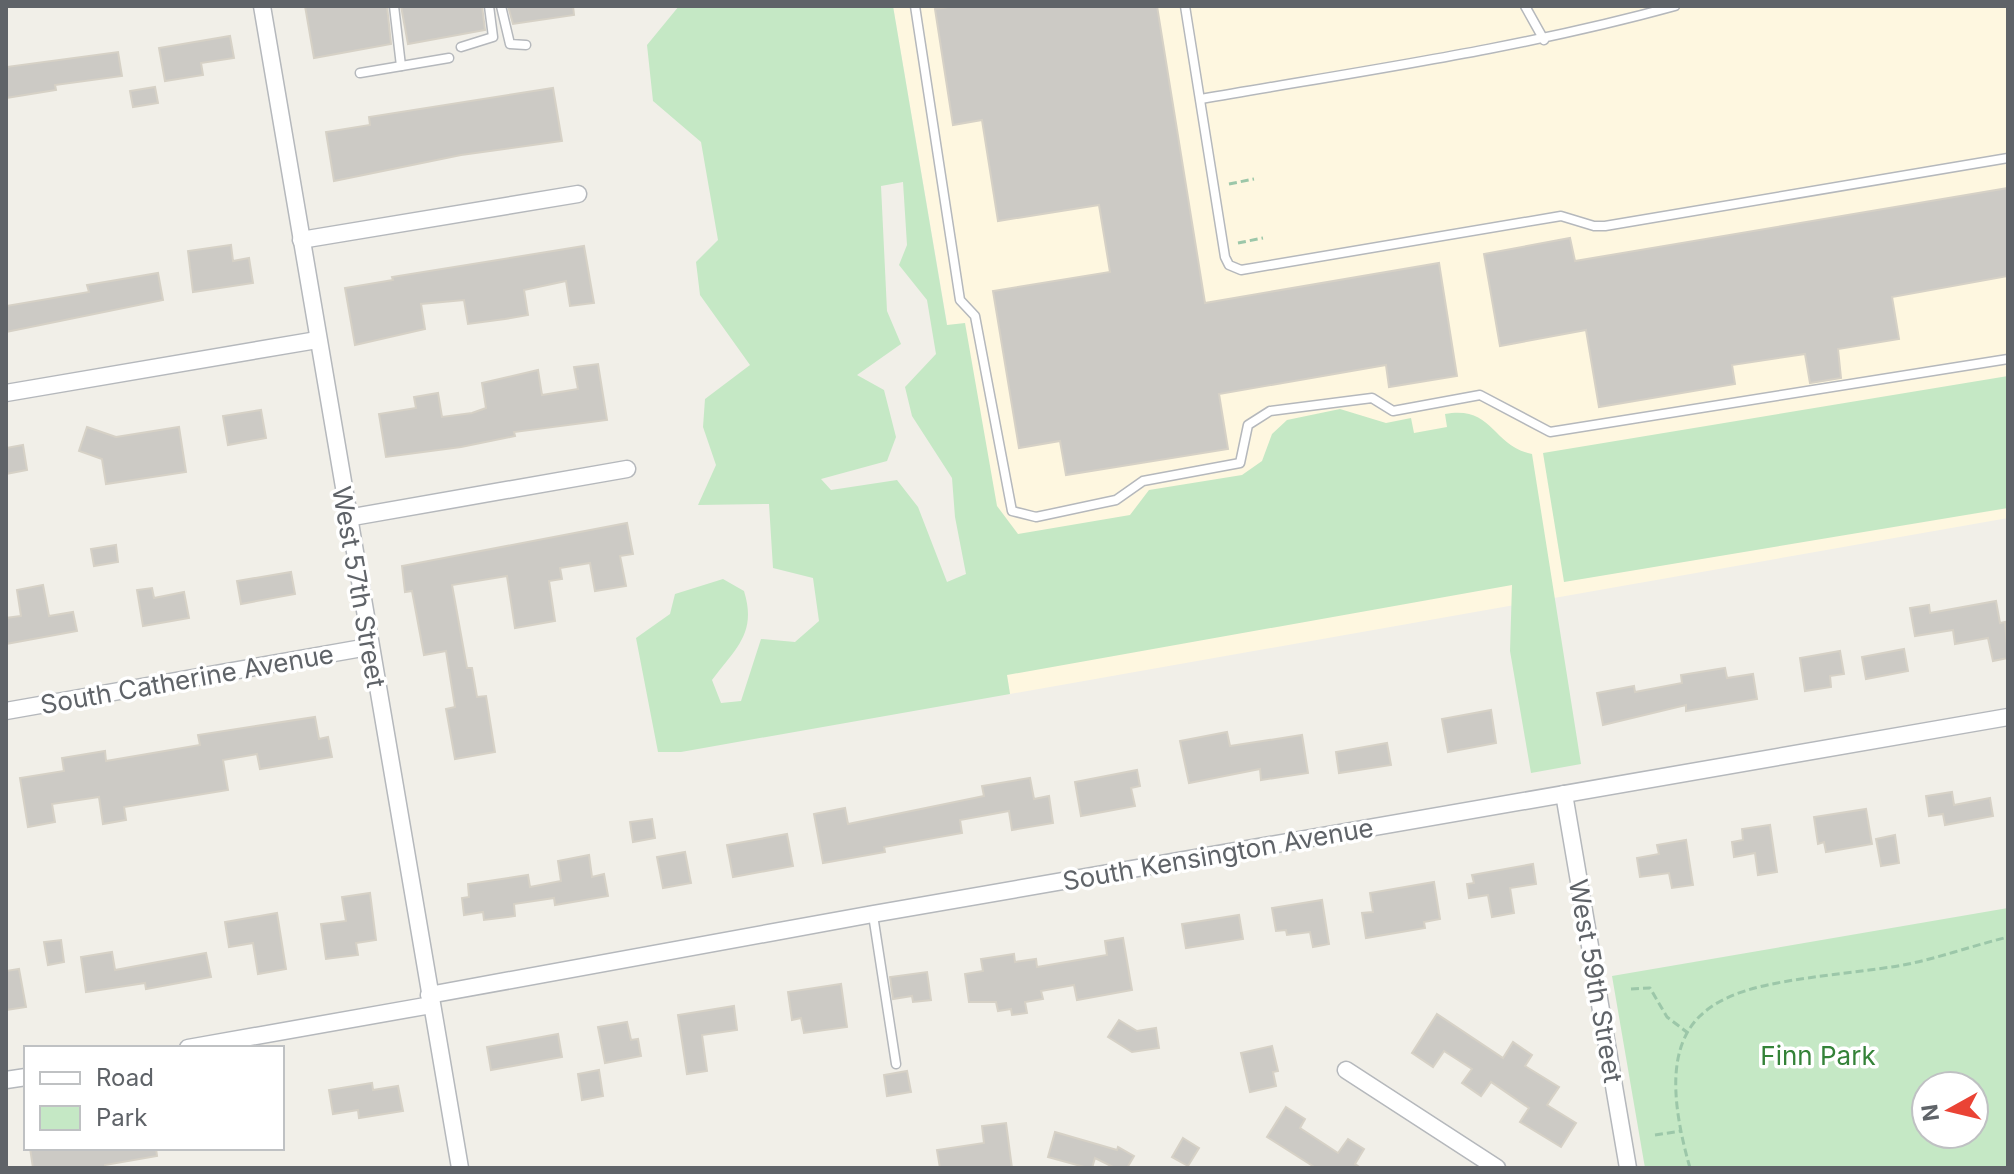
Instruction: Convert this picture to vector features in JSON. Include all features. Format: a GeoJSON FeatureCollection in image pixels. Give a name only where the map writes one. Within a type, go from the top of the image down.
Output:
{"type":"FeatureCollection","features":[{"type":"Feature","properties":{"kind":"street","name":"West 57th Street"},"geometry":{"type":"LineString","coordinates":[[262,6],[368,647],[460,1168]]}},
{"type":"Feature","properties":{"kind":"street"},"geometry":{"type":"LineString","coordinates":[[301,240],[578,194]]}},
{"type":"Feature","properties":{"kind":"street"},"geometry":{"type":"LineString","coordinates":[[6,393],[317,340]]}},
{"type":"Feature","properties":{"kind":"street"},"geometry":{"type":"LineString","coordinates":[[347,518],[627,469]]}},
{"type":"Feature","properties":{"kind":"street","name":"South Catherine Avenue"},"geometry":{"type":"LineString","coordinates":[[6,711],[368,647]]}},
{"type":"Feature","properties":{"kind":"street","name":"South Kensington Avenue"},"geometry":{"type":"LineString","coordinates":[[198,1046],[873,914],[2008,717]]}},
{"type":"Feature","properties":{"kind":"street","name":"West 59th Street"},"geometry":{"type":"LineString","coordinates":[[1564,794],[1628,1168]]}},
{"type":"Feature","properties":{"kind":"street"},"geometry":{"type":"LineString","coordinates":[[1346,1070],[1497,1168]]}},
{"type":"Feature","properties":{"kind":"lane"},"geometry":{"type":"LineString","coordinates":[[394,6],[401,66]]}},
{"type":"Feature","properties":{"kind":"lane"},"geometry":{"type":"LineString","coordinates":[[461,47],[493,37],[489,6]]}},
{"type":"Feature","properties":{"kind":"lane"},"geometry":{"type":"LineString","coordinates":[[501,6],[510,44],[526,45]]}},
{"type":"Feature","properties":{"kind":"lane"},"geometry":{"type":"LineString","coordinates":[[915,6],[960,300],[975,316],[1012,511],[1036,517],[1063,512],[1116,500],[1143,481],[1240,463],[1248,425],[1270,411],[1372,398],[1393,411],[1480,395],[1550,432],[2008,359]]}},
{"type":"Feature","properties":{"kind":"lane"},"geometry":{"type":"LineString","coordinates":[[1185,6],[1225,257],[1229,265],[1241,270],[1561,216],[1605,226],[2008,158]]}},
{"type":"Feature","properties":{"kind":"lane"},"geometry":{"type":"LineString","coordinates":[[1525,6],[1544,40]]}},
{"type":"Feature","properties":{"kind":"lane"},"geometry":{"type":"LineString","coordinates":[[1201,99],[1544,40],[1675,6]]}},
{"type":"Feature","properties":{"kind":"lane"},"geometry":{"type":"LineString","coordinates":[[360,73],[449,58]]}},
{"type":"Feature","properties":{"kind":"lane"},"geometry":{"type":"LineString","coordinates":[[873,914],[896,1064]]}},
{"type":"Feature","properties":{"kind":"path"},"geometry":{"type":"LineString","coordinates":[[1690,1168],[1681,1131],[1678,1073],[1688,1033],[1706,1009],[1739,991],[1773,982],[1897,967],[2008,937]]}},
{"type":"Feature","properties":{"kind":"path"},"geometry":{"type":"LineString","coordinates":[[1631,989],[1650,988],[1667,1017],[1688,1033]]}},
{"type":"Feature","properties":{"kind":"path"},"geometry":{"type":"LineString","coordinates":[[1655,1135],[1681,1131]]}},
{"type":"Feature","properties":{"kind":"shaded area"},"geometry":{"type":"Polygon","coordinates":[[[893,6],[2008,6],[2008,518],[1010,694],[893,6]]]}},
{"type":"Feature","properties":{"kind":"green space"},"geometry":{"type":"Polygon","coordinates":[[[679,6],[893,6],[947,325],[965,323],[997,506],[1018,534],[1130,515],[1149,490],[1242,475],[1262,461],[1272,434],[1287,420],[1340,409],[1386,423],[1411,418],[1414,433],[1447,427],[1445,414],[1473,415],[1508,443],[1532,454],[1581,764],[1531,773],[1510,651],[1512,585],[1007,675],[1010,694],[681,752],[658,752],[636,638],[670,614],[675,594],[723,579],[744,591],[748,618],[746,629],[736,649],[712,680],[721,703],[741,701],[761,639],[795,642],[819,621],[813,578],[773,568],[769,504],[698,505],[716,465],[703,427],[705,399],[750,365],[700,295],[696,262],[718,240],[701,142],[653,101],[647,45],[679,6]],[[903,182],[881,186],[887,311],[901,344],[857,375],[884,390],[896,437],[887,461],[821,479],[831,490],[897,480],[918,507],[947,582],[966,574],[955,517],[952,478],[912,416],[905,387],[936,354],[927,300],[899,265],[907,245],[903,182]]]}},
{"type":"Feature","properties":{"kind":"green space"},"geometry":{"type":"Polygon","coordinates":[[[2008,376],[2008,508],[1564,582],[1543,453],[2008,376]]]}},
{"type":"Feature","properties":{"kind":"green space","name":"Finn Park"},"geometry":{"type":"Polygon","coordinates":[[[2008,908],[2008,1168],[1645,1168],[1612,976],[2008,908]]]}},
{"type":"Feature","properties":{"kind":"building"},"geometry":{"type":"Polygon","coordinates":[[[305,6],[387,6],[391,44],[314,58],[305,6]]]}},
{"type":"Feature","properties":{"kind":"building"},"geometry":{"type":"Polygon","coordinates":[[[401,6],[482,6],[485,30],[408,44],[401,6]]]}},
{"type":"Feature","properties":{"kind":"building"},"geometry":{"type":"Polygon","coordinates":[[[508,6],[573,6],[574,15],[513,24],[508,6]]]}},
{"type":"Feature","properties":{"kind":"building"},"geometry":{"type":"Polygon","coordinates":[[[956,6],[1157,6],[1205,303],[1439,263],[1457,376],[1389,387],[1386,365],[1219,394],[1228,449],[1066,475],[1060,441],[1019,448],[993,291],[1110,272],[1099,205],[998,221],[982,120],[953,125],[935,9],[956,6]]]}},
{"type":"Feature","properties":{"kind":"building"},"geometry":{"type":"Polygon","coordinates":[[[230,36],[234,58],[201,63],[203,75],[165,81],[159,48],[230,36]]]}},
{"type":"Feature","properties":{"kind":"building"},"geometry":{"type":"Polygon","coordinates":[[[118,52],[122,76],[55,85],[56,90],[6,98],[6,67],[118,52]]]}},
{"type":"Feature","properties":{"kind":"building"},"geometry":{"type":"Polygon","coordinates":[[[155,87],[158,103],[133,107],[130,91],[155,87]]]}},
{"type":"Feature","properties":{"kind":"building"},"geometry":{"type":"Polygon","coordinates":[[[553,88],[562,141],[461,155],[334,181],[326,132],[370,125],[369,117],[553,88]]]}},
{"type":"Feature","properties":{"kind":"building"},"geometry":{"type":"Polygon","coordinates":[[[2008,188],[2008,276],[1892,297],[1899,339],[1838,349],[1841,378],[1810,383],[1805,354],[1732,365],[1735,384],[1599,407],[1586,330],[1500,346],[1484,254],[1570,238],[1575,261],[2008,188]]]}},
{"type":"Feature","properties":{"kind":"building"},"geometry":{"type":"Polygon","coordinates":[[[231,245],[233,261],[249,258],[253,283],[193,292],[188,251],[231,245]]]}},
{"type":"Feature","properties":{"kind":"building"},"geometry":{"type":"Polygon","coordinates":[[[584,246],[594,303],[570,306],[566,281],[524,290],[528,315],[505,319],[468,324],[464,300],[421,304],[425,329],[355,345],[345,288],[393,280],[392,277],[584,246]]]}},
{"type":"Feature","properties":{"kind":"building"},"geometry":{"type":"Polygon","coordinates":[[[158,273],[163,300],[6,332],[6,306],[89,292],[87,285],[158,273]]]}},
{"type":"Feature","properties":{"kind":"building"},"geometry":{"type":"Polygon","coordinates":[[[598,364],[607,420],[514,432],[515,436],[461,447],[386,457],[379,414],[416,408],[414,397],[438,393],[442,417],[472,413],[486,408],[482,383],[538,370],[542,395],[578,389],[574,367],[598,364]]]}},
{"type":"Feature","properties":{"kind":"building"},"geometry":{"type":"Polygon","coordinates":[[[261,410],[266,438],[228,445],[223,416],[261,410]]]}},
{"type":"Feature","properties":{"kind":"building"},"geometry":{"type":"Polygon","coordinates":[[[87,427],[116,437],[179,427],[186,472],[106,484],[102,459],[79,451],[87,427]]]}},
{"type":"Feature","properties":{"kind":"building"},"geometry":{"type":"Polygon","coordinates":[[[23,445],[27,470],[6,474],[6,448],[23,445]]]}},
{"type":"Feature","properties":{"kind":"building"},"geometry":{"type":"Polygon","coordinates":[[[627,523],[633,554],[620,556],[626,586],[595,591],[590,563],[560,568],[562,579],[549,581],[555,621],[515,628],[507,576],[452,585],[467,668],[472,668],[477,697],[486,696],[495,752],[455,759],[446,709],[455,707],[446,651],[424,655],[412,591],[405,592],[402,566],[627,523]]]}},
{"type":"Feature","properties":{"kind":"building"},"geometry":{"type":"Polygon","coordinates":[[[116,545],[118,562],[94,566],[91,549],[116,545]]]}},
{"type":"Feature","properties":{"kind":"building"},"geometry":{"type":"Polygon","coordinates":[[[291,572],[295,594],[241,604],[237,581],[291,572]]]}},
{"type":"Feature","properties":{"kind":"building"},"geometry":{"type":"Polygon","coordinates":[[[43,585],[49,616],[73,612],[77,631],[6,644],[6,618],[21,616],[17,590],[43,585]]]}},
{"type":"Feature","properties":{"kind":"building"},"geometry":{"type":"Polygon","coordinates":[[[152,588],[154,598],[184,592],[189,618],[143,626],[137,590],[152,588]]]}},
{"type":"Feature","properties":{"kind":"building"},"geometry":{"type":"Polygon","coordinates":[[[1996,601],[2000,623],[2005,622],[2008,658],[1993,661],[1988,638],[1955,644],[1953,630],[1915,636],[1910,608],[1929,605],[1930,613],[1996,601]]]}},
{"type":"Feature","properties":{"kind":"building"},"geometry":{"type":"Polygon","coordinates":[[[1904,649],[1908,671],[1866,679],[1862,657],[1904,649]]]}},
{"type":"Feature","properties":{"kind":"building"},"geometry":{"type":"Polygon","coordinates":[[[1840,651],[1844,674],[1830,676],[1831,687],[1805,691],[1800,658],[1840,651]]]}},
{"type":"Feature","properties":{"kind":"building"},"geometry":{"type":"Polygon","coordinates":[[[1725,668],[1727,678],[1753,674],[1757,699],[1686,711],[1686,705],[1603,725],[1597,693],[1634,686],[1635,692],[1682,683],[1681,675],[1725,668]]]}},
{"type":"Feature","properties":{"kind":"building"},"geometry":{"type":"Polygon","coordinates":[[[1491,710],[1496,743],[1448,752],[1442,719],[1491,710]]]}},
{"type":"Feature","properties":{"kind":"building"},"geometry":{"type":"Polygon","coordinates":[[[315,717],[319,739],[328,737],[332,757],[260,769],[257,754],[223,760],[228,790],[124,807],[126,820],[103,824],[99,797],[52,804],[55,822],[28,827],[20,778],[64,771],[62,758],[105,751],[106,761],[200,745],[198,735],[315,717]]]}},
{"type":"Feature","properties":{"kind":"building"},"geometry":{"type":"Polygon","coordinates":[[[1227,732],[1230,746],[1302,735],[1308,773],[1261,780],[1260,769],[1189,783],[1180,741],[1227,732]]]}},
{"type":"Feature","properties":{"kind":"building"},"geometry":{"type":"Polygon","coordinates":[[[1387,743],[1391,765],[1339,773],[1336,752],[1387,743]]]}},
{"type":"Feature","properties":{"kind":"building"},"geometry":{"type":"Polygon","coordinates":[[[1137,770],[1140,786],[1131,788],[1135,806],[1081,816],[1075,782],[1137,770]]]}},
{"type":"Feature","properties":{"kind":"building"},"geometry":{"type":"Polygon","coordinates":[[[1030,778],[1034,799],[1049,796],[1053,823],[1012,830],[1009,811],[960,820],[962,833],[884,847],[885,852],[823,863],[814,814],[845,808],[848,824],[984,796],[982,786],[1030,778]]]}},
{"type":"Feature","properties":{"kind":"building"},"geometry":{"type":"Polygon","coordinates":[[[1952,792],[1954,805],[1990,798],[1993,816],[1945,825],[1943,814],[1929,816],[1926,796],[1952,792]]]}},
{"type":"Feature","properties":{"kind":"building"},"geometry":{"type":"Polygon","coordinates":[[[1866,809],[1872,844],[1826,852],[1824,842],[1818,844],[1814,817],[1866,809]]]}},
{"type":"Feature","properties":{"kind":"building"},"geometry":{"type":"Polygon","coordinates":[[[652,819],[655,838],[633,842],[630,822],[652,819]]]}},
{"type":"Feature","properties":{"kind":"building"},"geometry":{"type":"Polygon","coordinates":[[[1770,825],[1777,872],[1758,875],[1755,853],[1734,857],[1732,842],[1743,840],[1742,829],[1770,825]]]}},
{"type":"Feature","properties":{"kind":"building"},"geometry":{"type":"Polygon","coordinates":[[[787,834],[793,866],[733,877],[727,845],[787,834]]]}},
{"type":"Feature","properties":{"kind":"building"},"geometry":{"type":"Polygon","coordinates":[[[1895,835],[1899,863],[1881,866],[1876,839],[1895,835]]]}},
{"type":"Feature","properties":{"kind":"building"},"geometry":{"type":"Polygon","coordinates":[[[1686,840],[1693,885],[1672,888],[1669,873],[1640,877],[1637,858],[1659,854],[1657,845],[1686,840]]]}},
{"type":"Feature","properties":{"kind":"building"},"geometry":{"type":"Polygon","coordinates":[[[685,852],[691,883],[663,888],[657,857],[685,852]]]}},
{"type":"Feature","properties":{"kind":"building"},"geometry":{"type":"Polygon","coordinates":[[[589,855],[592,877],[604,874],[608,896],[555,905],[554,898],[514,904],[515,916],[484,920],[483,912],[464,915],[462,898],[469,897],[468,884],[528,875],[530,887],[561,881],[558,861],[589,855]]]}},
{"type":"Feature","properties":{"kind":"building"},"geometry":{"type":"Polygon","coordinates":[[[1533,864],[1536,884],[1510,888],[1514,913],[1492,917],[1488,895],[1469,898],[1467,884],[1474,883],[1472,875],[1533,864]]]}},
{"type":"Feature","properties":{"kind":"building"},"geometry":{"type":"Polygon","coordinates":[[[1434,882],[1440,919],[1424,922],[1425,928],[1366,938],[1362,913],[1373,912],[1370,893],[1434,882]]]}},
{"type":"Feature","properties":{"kind":"building"},"geometry":{"type":"Polygon","coordinates":[[[370,893],[376,940],[356,943],[358,955],[326,959],[321,924],[346,921],[342,897],[370,893]]]}},
{"type":"Feature","properties":{"kind":"building"},"geometry":{"type":"Polygon","coordinates":[[[1322,900],[1329,944],[1313,947],[1310,932],[1287,935],[1286,930],[1276,931],[1272,908],[1322,900]]]}},
{"type":"Feature","properties":{"kind":"building"},"geometry":{"type":"Polygon","coordinates":[[[277,913],[286,969],[258,974],[253,943],[229,947],[225,922],[277,913]]]}},
{"type":"Feature","properties":{"kind":"building"},"geometry":{"type":"Polygon","coordinates":[[[1239,915],[1243,939],[1186,948],[1182,924],[1239,915]]]}},
{"type":"Feature","properties":{"kind":"building"},"geometry":{"type":"Polygon","coordinates":[[[1123,938],[1132,990],[1077,1000],[1074,985],[1041,991],[1043,999],[1025,1002],[1027,1013],[1012,1015],[1011,1009],[998,1011],[996,1002],[969,1002],[965,974],[983,971],[981,959],[1014,954],[1015,962],[1036,959],[1037,967],[1107,955],[1105,941],[1123,938]]]}},
{"type":"Feature","properties":{"kind":"building"},"geometry":{"type":"Polygon","coordinates":[[[61,940],[64,962],[48,965],[44,942],[61,940]]]}},
{"type":"Feature","properties":{"kind":"building"},"geometry":{"type":"Polygon","coordinates":[[[112,952],[115,970],[206,953],[211,977],[146,989],[145,983],[86,992],[81,957],[112,952]]]}},
{"type":"Feature","properties":{"kind":"building"},"geometry":{"type":"Polygon","coordinates":[[[19,969],[26,1007],[6,1010],[6,971],[19,969]]]}},
{"type":"Feature","properties":{"kind":"building"},"geometry":{"type":"Polygon","coordinates":[[[927,972],[931,1000],[913,1002],[912,996],[893,999],[890,977],[927,972]]]}},
{"type":"Feature","properties":{"kind":"building"},"geometry":{"type":"Polygon","coordinates":[[[841,984],[847,1027],[804,1033],[801,1018],[792,1020],[788,992],[841,984]]]}},
{"type":"Feature","properties":{"kind":"building"},"geometry":{"type":"Polygon","coordinates":[[[734,1006],[737,1030],[702,1035],[707,1071],[687,1074],[678,1015],[734,1006]]]}},
{"type":"Feature","properties":{"kind":"building"},"geometry":{"type":"Polygon","coordinates":[[[1437,1014],[1503,1058],[1513,1042],[1532,1055],[1525,1066],[1559,1087],[1547,1105],[1576,1123],[1561,1147],[1520,1122],[1529,1108],[1491,1082],[1481,1096],[1462,1083],[1472,1069],[1444,1051],[1433,1067],[1412,1053],[1437,1014]]]}},
{"type":"Feature","properties":{"kind":"building"},"geometry":{"type":"Polygon","coordinates":[[[1119,1020],[1137,1031],[1156,1028],[1159,1048],[1132,1052],[1108,1037],[1119,1020]]]}},
{"type":"Feature","properties":{"kind":"building"},"geometry":{"type":"Polygon","coordinates":[[[627,1022],[631,1040],[638,1039],[641,1056],[605,1063],[598,1027],[627,1022]]]}},
{"type":"Feature","properties":{"kind":"building"},"geometry":{"type":"Polygon","coordinates":[[[558,1034],[562,1057],[491,1070],[487,1047],[558,1034]]]}},
{"type":"Feature","properties":{"kind":"building"},"geometry":{"type":"Polygon","coordinates":[[[1272,1046],[1278,1071],[1273,1072],[1276,1086],[1250,1092],[1241,1053],[1272,1046]]]}},
{"type":"Feature","properties":{"kind":"building"},"geometry":{"type":"Polygon","coordinates":[[[599,1070],[603,1096],[582,1100],[578,1074],[599,1070]]]}},
{"type":"Feature","properties":{"kind":"building"},"geometry":{"type":"Polygon","coordinates":[[[907,1071],[911,1092],[887,1096],[884,1075],[907,1071]]]}},
{"type":"Feature","properties":{"kind":"building"},"geometry":{"type":"Polygon","coordinates":[[[372,1083],[373,1090],[398,1086],[403,1111],[359,1118],[358,1110],[333,1114],[329,1090],[372,1083]]]}},
{"type":"Feature","properties":{"kind":"building"},"geometry":{"type":"Polygon","coordinates":[[[1286,1107],[1305,1119],[1300,1128],[1338,1153],[1348,1139],[1364,1149],[1355,1164],[1361,1168],[1316,1168],[1267,1137],[1286,1107]]]}},
{"type":"Feature","properties":{"kind":"building"},"geometry":{"type":"Polygon","coordinates":[[[1006,1123],[1012,1168],[940,1168],[937,1150],[984,1143],[982,1126],[1006,1123]]]}},
{"type":"Feature","properties":{"kind":"building"},"geometry":{"type":"Polygon","coordinates":[[[1055,1132],[1117,1150],[1118,1147],[1134,1156],[1127,1168],[1115,1168],[1095,1158],[1092,1168],[1088,1168],[1048,1157],[1055,1132]]]}},
{"type":"Feature","properties":{"kind":"building"},"geometry":{"type":"Polygon","coordinates":[[[1183,1138],[1199,1148],[1188,1166],[1172,1157],[1183,1138]]]}},
{"type":"Feature","properties":{"kind":"building"},"geometry":{"type":"Polygon","coordinates":[[[30,1150],[156,1150],[157,1156],[105,1165],[105,1168],[33,1168],[30,1150]]]}}]}
